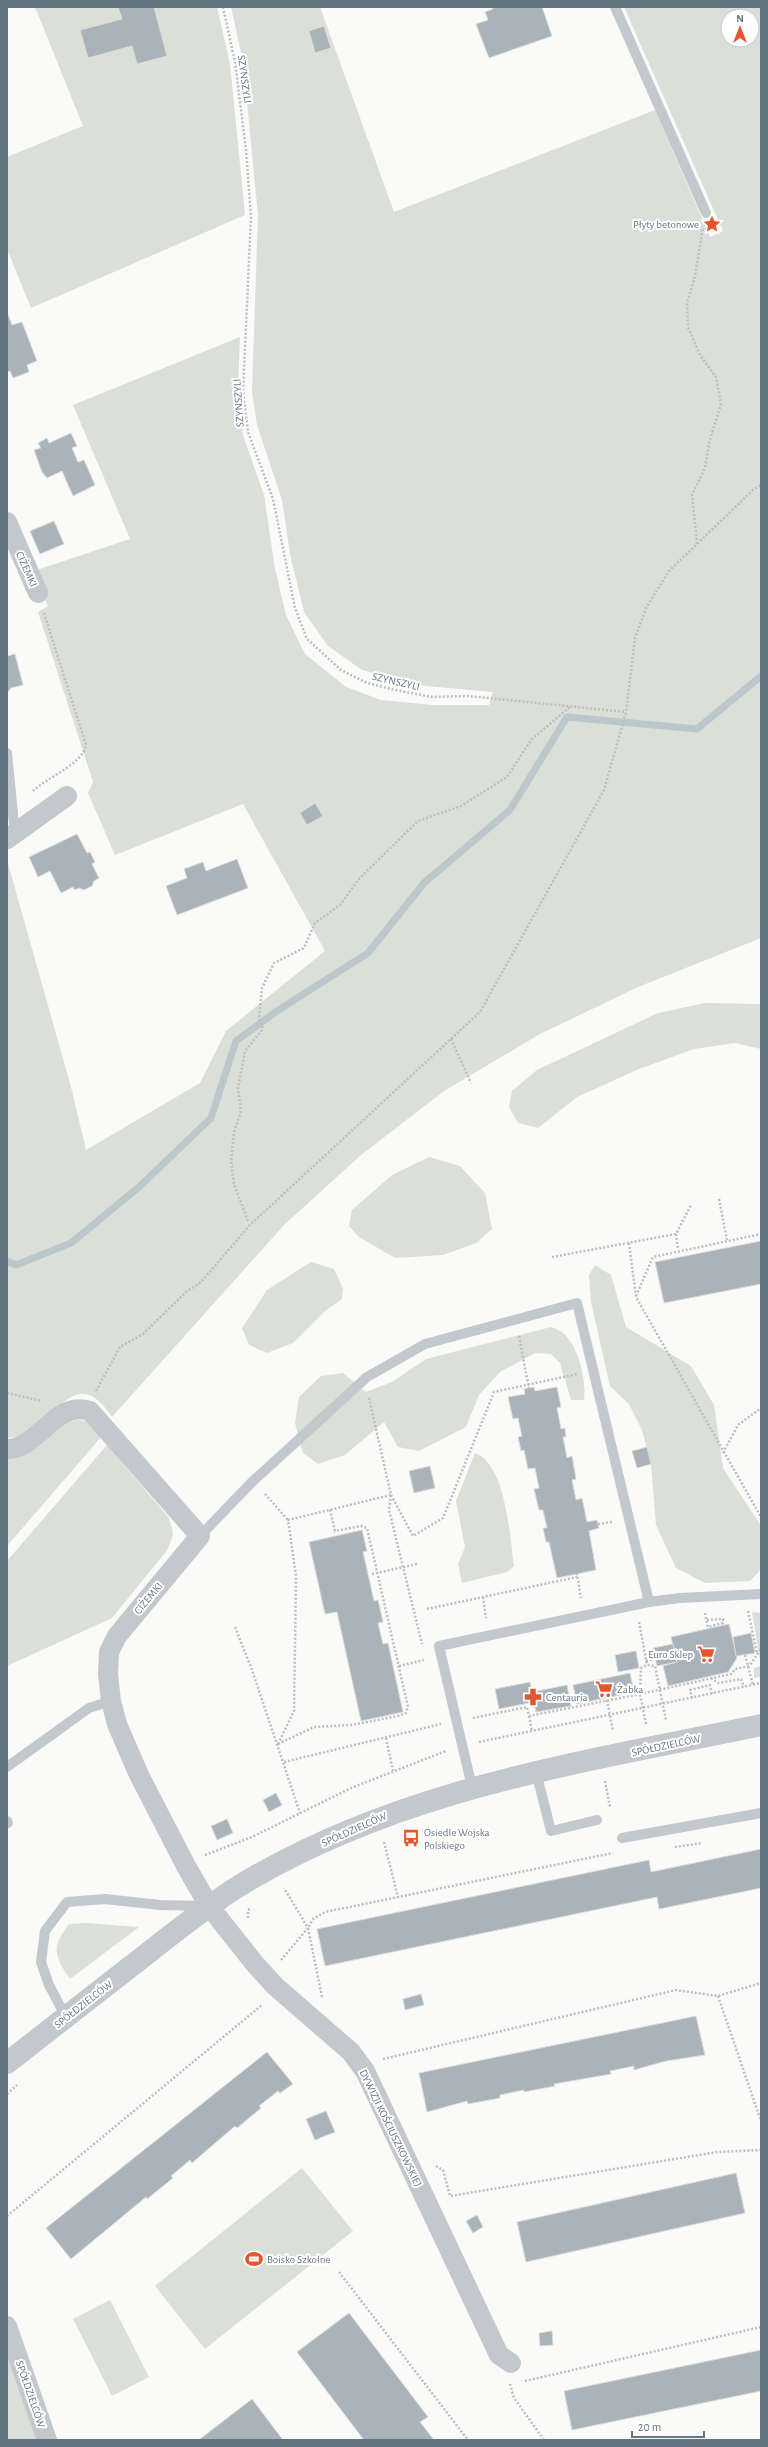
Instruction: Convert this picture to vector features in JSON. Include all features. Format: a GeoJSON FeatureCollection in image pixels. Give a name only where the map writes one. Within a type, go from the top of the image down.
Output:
{"type":"FeatureCollection","features":[{"type":"Feature","properties":{"kind":"street","name":"CIŻEMKI"},"geometry":{"type":"LineString","coordinates":[[7,522],[38,593]]}},
{"type":"Feature","properties":{"kind":"street"},"geometry":{"type":"LineString","coordinates":[[11,836],[67,796]]}},
{"type":"Feature","properties":{"kind":"street"},"geometry":{"type":"LineString","coordinates":[[7,1449],[20,1446],[64,1412],[74,1408],[90,1410],[200,1536]]}},
{"type":"Feature","properties":{"kind":"street","name":"CIŻEMKI"},"geometry":{"type":"LineString","coordinates":[[200,1536],[117,1636],[109,1652],[108,1674],[111,1701],[127,1748],[186,1866],[209,1906]]}},
{"type":"Feature","properties":{"kind":"street","name":"SPÓŁDZIELCÓW"},"geometry":{"type":"LineString","coordinates":[[7,2063],[209,1906],[272,1868],[350,1830],[400,1809],[472,1787],[536,1772],[761,1725]]}},
{"type":"Feature","properties":{"kind":"street","name":"DYWIZJI KOŚCIUSZKOWSKIEJ"},"geometry":{"type":"LineString","coordinates":[[209,1906],[233,1938],[276,1986],[350,2052],[364,2071],[499,2356],[511,2363]]}},
{"type":"Feature","properties":{"kind":"street","name":"SPÓŁDZIELCÓW"},"geometry":{"type":"LineString","coordinates":[[7,2326],[47,2440]]}},
{"type":"Feature","properties":{"kind":"lane"},"geometry":{"type":"LineString","coordinates":[[615,7],[706,213]]}},
{"type":"Feature","properties":{"kind":"lane"},"geometry":{"type":"LineString","coordinates":[[7,753],[12,811],[11,836]]}},
{"type":"Feature","properties":{"kind":"lane"},"geometry":{"type":"LineString","coordinates":[[200,1536],[252,1482],[367,1376],[425,1344],[577,1303],[649,1602]]}},
{"type":"Feature","properties":{"kind":"lane"},"geometry":{"type":"LineString","coordinates":[[472,1787],[438,1646],[649,1602],[680,1598],[761,1594]]}},
{"type":"Feature","properties":{"kind":"lane"},"geometry":{"type":"LineString","coordinates":[[7,1766],[89,1708],[111,1701]]}},
{"type":"Feature","properties":{"kind":"lane"},"geometry":{"type":"LineString","coordinates":[[536,1772],[551,1831],[597,1820]]}},
{"type":"Feature","properties":{"kind":"lane"},"geometry":{"type":"LineString","coordinates":[[622,1838],[761,1813]]}},
{"type":"Feature","properties":{"kind":"lane"},"geometry":{"type":"LineString","coordinates":[[66,2017],[49,1985],[41,1962],[45,1931],[68,1902],[105,1899],[160,1905],[209,1906]]}},
{"type":"Feature","properties":{"kind":"path","name":"SZYNSZYLI"},"geometry":{"type":"LineString","coordinates":[[223,7],[235,62],[246,150],[251,217],[243,391],[244,404],[248,432],[273,499],[295,608],[307,639],[342,670],[367,683],[395,690],[432,697],[468,696],[626,712]]}},
{"type":"Feature","properties":{"kind":"path"},"geometry":{"type":"LineString","coordinates":[[697,545],[692,495],[705,468],[709,443],[721,404],[716,377],[700,355],[688,327],[687,303],[695,276],[706,213]]}},
{"type":"Feature","properties":{"kind":"path"},"geometry":{"type":"LineString","coordinates":[[90,1410],[96,1389],[120,1347],[143,1334],[186,1292],[202,1282],[250,1225],[480,1012],[604,790],[618,735],[626,712],[635,638],[646,608],[668,571],[754,489],[761,485]]}},
{"type":"Feature","properties":{"kind":"path"},"geometry":{"type":"LineString","coordinates":[[12,811],[39,785],[72,764],[85,751],[86,746],[38,593]]}},
{"type":"Feature","properties":{"kind":"path"},"geometry":{"type":"LineString","coordinates":[[248,1221],[234,1184],[231,1161],[234,1132],[241,1111],[238,1089],[246,1051],[263,1029],[259,1018],[262,988],[274,963],[304,948],[315,923],[340,905],[359,879],[418,822],[460,806],[507,778],[531,740],[571,707]]}},
{"type":"Feature","properties":{"kind":"path"},"geometry":{"type":"LineString","coordinates":[[451,1039],[471,1083]]}},
{"type":"Feature","properties":{"kind":"path"},"geometry":{"type":"LineString","coordinates":[[719,1199],[727,1240]]}},
{"type":"Feature","properties":{"kind":"path"},"geometry":{"type":"LineString","coordinates":[[678,1250],[676,1234],[691,1205]]}},
{"type":"Feature","properties":{"kind":"path"},"geometry":{"type":"LineString","coordinates":[[552,1257],[676,1234]]}},
{"type":"Feature","properties":{"kind":"path"},"geometry":{"type":"LineString","coordinates":[[636,1296],[653,1257],[678,1250],[761,1234]]}},
{"type":"Feature","properties":{"kind":"path"},"geometry":{"type":"LineString","coordinates":[[629,1243],[636,1296],[761,1518]]}},
{"type":"Feature","properties":{"kind":"path"},"geometry":{"type":"LineString","coordinates":[[518,1331],[529,1388]]}},
{"type":"Feature","properties":{"kind":"path"},"geometry":{"type":"LineString","coordinates":[[367,1390],[391,1495],[413,1536],[443,1518],[494,1392],[584,1372]]}},
{"type":"Feature","properties":{"kind":"path"},"geometry":{"type":"LineString","coordinates":[[723,1452],[738,1424],[761,1408]]}},
{"type":"Feature","properties":{"kind":"path"},"geometry":{"type":"LineString","coordinates":[[288,1520],[391,1495]]}},
{"type":"Feature","properties":{"kind":"path"},"geometry":{"type":"LineString","coordinates":[[391,1495],[389,1510],[427,1667]]}},
{"type":"Feature","properties":{"kind":"path"},"geometry":{"type":"LineString","coordinates":[[266,1496],[288,1520],[296,1576],[294,1711],[278,1744]]}},
{"type":"Feature","properties":{"kind":"path"},"geometry":{"type":"LineString","coordinates":[[278,1744],[314,1727],[350,1725],[406,1713],[408,1707],[367,1528],[361,1526],[335,1531],[330,1510]]}},
{"type":"Feature","properties":{"kind":"path"},"geometry":{"type":"LineString","coordinates":[[598,1524],[616,1521]]}},
{"type":"Feature","properties":{"kind":"path"},"geometry":{"type":"LineString","coordinates":[[372,1574],[417,1564]]}},
{"type":"Feature","properties":{"kind":"path"},"geometry":{"type":"LineString","coordinates":[[577,1573],[581,1599]]}},
{"type":"Feature","properties":{"kind":"path"},"geometry":{"type":"LineString","coordinates":[[427,1609],[577,1577]]}},
{"type":"Feature","properties":{"kind":"path"},"geometry":{"type":"LineString","coordinates":[[483,1597],[487,1621]]}},
{"type":"Feature","properties":{"kind":"path"},"geometry":{"type":"LineString","coordinates":[[748,1608],[757,1653]]}},
{"type":"Feature","properties":{"kind":"path"},"geometry":{"type":"LineString","coordinates":[[638,1619],[647,1665]]}},
{"type":"Feature","properties":{"kind":"path"},"geometry":{"type":"LineString","coordinates":[[723,1619],[723,1623],[708,1628],[707,1620],[723,1619]]}},
{"type":"Feature","properties":{"kind":"path"},"geometry":{"type":"LineString","coordinates":[[235,1627],[278,1744],[300,1813]]}},
{"type":"Feature","properties":{"kind":"path"},"geometry":{"type":"LineString","coordinates":[[529,1716],[630,1694],[640,1694],[660,1690],[698,1680],[731,1674],[735,1669],[749,1666],[761,1649]]}},
{"type":"Feature","properties":{"kind":"path"},"geometry":{"type":"LineString","coordinates":[[745,1655],[753,1685]]}},
{"type":"Feature","properties":{"kind":"path"},"geometry":{"type":"LineString","coordinates":[[646,1661],[655,1659]]}},
{"type":"Feature","properties":{"kind":"path"},"geometry":{"type":"LineString","coordinates":[[399,1666],[426,1660]]}},
{"type":"Feature","properties":{"kind":"path"},"geometry":{"type":"LineString","coordinates":[[647,1731],[640,1694],[641,1668],[647,1665],[655,1666],[667,1726]]}},
{"type":"Feature","properties":{"kind":"path"},"geometry":{"type":"LineString","coordinates":[[711,1678],[718,1683],[741,1679],[744,1687]]}},
{"type":"Feature","properties":{"kind":"path"},"geometry":{"type":"LineString","coordinates":[[698,1680],[699,1688]]}},
{"type":"Feature","properties":{"kind":"path"},"geometry":{"type":"LineString","coordinates":[[476,1742],[761,1683]]}},
{"type":"Feature","properties":{"kind":"path"},"geometry":{"type":"LineString","coordinates":[[692,1698],[690,1690],[710,1685],[712,1694]]}},
{"type":"Feature","properties":{"kind":"path"},"geometry":{"type":"LineString","coordinates":[[607,1700],[613,1737]]}},
{"type":"Feature","properties":{"kind":"path"},"geometry":{"type":"LineString","coordinates":[[471,1718],[526,1705],[532,1731]]}},
{"type":"Feature","properties":{"kind":"path"},"geometry":{"type":"LineString","coordinates":[[439,1717],[442,1731]]}},
{"type":"Feature","properties":{"kind":"path"},"geometry":{"type":"LineString","coordinates":[[284,1762],[441,1724]]}},
{"type":"Feature","properties":{"kind":"path"},"geometry":{"type":"LineString","coordinates":[[386,1738],[393,1771]]}},
{"type":"Feature","properties":{"kind":"path"},"geometry":{"type":"LineString","coordinates":[[186,1866],[204,1856],[252,1837],[350,1788],[446,1751],[444,1744]]}},
{"type":"Feature","properties":{"kind":"path"},"geometry":{"type":"LineString","coordinates":[[598,1782],[613,1779]]}},
{"type":"Feature","properties":{"kind":"path"},"geometry":{"type":"LineString","coordinates":[[377,1845],[391,1840]]}},
{"type":"Feature","properties":{"kind":"path"},"geometry":{"type":"LineString","coordinates":[[384,1842],[398,1897]]}},
{"type":"Feature","properties":{"kind":"path"},"geometry":{"type":"LineString","coordinates":[[672,1847],[679,1848],[709,1842]]}},
{"type":"Feature","properties":{"kind":"path"},"geometry":{"type":"LineString","coordinates":[[278,1964],[308,1928],[313,1919],[325,1912],[618,1852]]}},
{"type":"Feature","properties":{"kind":"path"},"geometry":{"type":"LineString","coordinates":[[278,1892],[291,1885]]}},
{"type":"Feature","properties":{"kind":"path"},"geometry":{"type":"LineString","coordinates":[[284,1888],[308,1928],[324,2002]]}},
{"type":"Feature","properties":{"kind":"path"},"geometry":{"type":"LineString","coordinates":[[233,1938],[248,1925],[248,1910],[254,1906]]}},
{"type":"Feature","properties":{"kind":"path"},"geometry":{"type":"LineString","coordinates":[[382,2059],[676,1990],[718,1996],[761,1982]]}},
{"type":"Feature","properties":{"kind":"path"},"geometry":{"type":"LineString","coordinates":[[7,2216],[260,2006],[276,1986]]}},
{"type":"Feature","properties":{"kind":"path"},"geometry":{"type":"LineString","coordinates":[[718,1996],[761,2121]]}},
{"type":"Feature","properties":{"kind":"path"},"geometry":{"type":"LineString","coordinates":[[7,2094],[18,2084]]}},
{"type":"Feature","properties":{"kind":"path"},"geometry":{"type":"LineString","coordinates":[[450,2196],[717,2152],[761,2150]]}},
{"type":"Feature","properties":{"kind":"path"},"geometry":{"type":"LineString","coordinates":[[339,2272],[468,2440]]}},
{"type":"Feature","properties":{"kind":"path"},"geometry":{"type":"LineString","coordinates":[[510,2384],[761,2327]]}},
{"type":"Feature","properties":{"kind":"path"},"geometry":{"type":"LineString","coordinates":[[511,2363],[510,2384],[514,2398],[544,2440]]}},
{"type":"Feature","properties":{"kind":"shaded area"},"geometry":{"type":"Polygon","coordinates":[[[35,7],[217,7],[230,64],[245,215],[31,308],[7,249],[7,157],[83,126],[35,7]]]}},
{"type":"Feature","properties":{"kind":"shaded area"},"geometry":{"type":"Polygon","coordinates":[[[231,7],[320,7],[394,212],[655,110],[710,237],[723,231],[624,7],[761,7],[761,938],[638,987],[540,1034],[444,1091],[361,1155],[284,1225],[112,1417],[99,1401],[87,1394],[76,1395],[66,1400],[34,1428],[20,1436],[7,1438],[7,860],[71,1087],[86,1150],[200,1083],[226,1031],[325,951],[243,804],[115,855],[88,793],[93,782],[38,612],[48,606],[34,571],[130,539],[73,405],[240,337],[238,387],[243,435],[264,495],[275,569],[286,615],[305,654],[346,687],[381,700],[433,705],[489,705],[493,692],[415,685],[362,670],[328,646],[304,612],[290,554],[282,500],[257,425],[252,391],[258,215],[243,61],[231,7]]]}},
{"type":"Feature","properties":{"kind":"shaded area"},"geometry":{"type":"Polygon","coordinates":[[[705,1003],[761,1004],[761,1049],[735,1043],[694,1049],[639,1069],[577,1097],[538,1128],[518,1123],[509,1107],[512,1091],[537,1070],[658,1013],[705,1003]]]}},
{"type":"Feature","properties":{"kind":"shaded area"},"geometry":{"type":"Polygon","coordinates":[[[429,1157],[460,1166],[485,1193],[492,1229],[476,1243],[443,1255],[395,1258],[359,1237],[349,1226],[352,1210],[392,1175],[429,1157]]]}},
{"type":"Feature","properties":{"kind":"shaded area"},"geometry":{"type":"Polygon","coordinates":[[[311,1262],[334,1269],[343,1289],[342,1299],[325,1311],[293,1343],[267,1353],[249,1345],[242,1328],[267,1290],[311,1262]]]}},
{"type":"Feature","properties":{"kind":"shaded area"},"geometry":{"type":"Polygon","coordinates":[[[595,1265],[611,1275],[626,1327],[691,1366],[714,1405],[723,1468],[761,1526],[761,1569],[750,1581],[705,1583],[676,1568],[656,1525],[651,1464],[642,1430],[629,1404],[610,1386],[591,1302],[589,1275],[595,1265]]]}},
{"type":"Feature","properties":{"kind":"shaded area"},"geometry":{"type":"Polygon","coordinates":[[[551,1327],[564,1334],[575,1349],[583,1375],[584,1400],[571,1400],[560,1363],[551,1354],[535,1353],[500,1372],[479,1395],[466,1427],[419,1451],[398,1447],[384,1422],[345,1455],[318,1464],[303,1453],[295,1423],[299,1397],[321,1376],[343,1373],[366,1392],[392,1382],[426,1359],[551,1327]]]}},
{"type":"Feature","properties":{"kind":"shaded area"},"geometry":{"type":"Polygon","coordinates":[[[78,1420],[89,1421],[102,1436],[7,1546],[7,1457],[66,1422],[78,1420]]]}},
{"type":"Feature","properties":{"kind":"shaded area"},"geometry":{"type":"Polygon","coordinates":[[[107,1445],[169,1518],[173,1534],[168,1549],[112,1618],[7,1666],[7,1561],[107,1445]]]}},
{"type":"Feature","properties":{"kind":"shaded area"},"geometry":{"type":"Polygon","coordinates":[[[475,1453],[485,1460],[494,1471],[500,1486],[505,1503],[514,1566],[507,1572],[462,1583],[458,1564],[465,1547],[456,1501],[475,1453]]]}},
{"type":"Feature","properties":{"kind":"shaded area"},"geometry":{"type":"Polygon","coordinates":[[[752,1612],[761,1613],[761,1666],[752,1612]]]}},
{"type":"Feature","properties":{"kind":"shaded area"},"geometry":{"type":"Polygon","coordinates":[[[761,1666],[761,1677],[754,1678],[754,1668],[761,1666]]]}},
{"type":"Feature","properties":{"kind":"shaded area"},"geometry":{"type":"Polygon","coordinates":[[[87,1923],[139,1927],[70,1979],[58,1958],[57,1945],[63,1932],[69,1924],[87,1923]]]}},
{"type":"Feature","properties":{"kind":"shaded area","name":"Boisko Szkolne"},"geometry":{"type":"Polygon","coordinates":[[[302,2168],[353,2231],[205,2349],[155,2286],[302,2168]]]}},
{"type":"Feature","properties":{"kind":"shaded area"},"geometry":{"type":"Polygon","coordinates":[[[110,2300],[149,2377],[112,2396],[73,2319],[110,2300]]]}},
{"type":"Feature","properties":{"kind":"shaded area"},"geometry":{"type":"Polygon","coordinates":[[[7,2326],[47,2440],[7,2440],[7,2326]]]}},
{"type":"Feature","properties":{"kind":"building"},"geometry":{"type":"Polygon","coordinates":[[[118,7],[154,7],[167,56],[137,64],[132,46],[88,58],[80,30],[122,19],[118,7]]]}},
{"type":"Feature","properties":{"kind":"building"},"geometry":{"type":"Polygon","coordinates":[[[492,7],[542,7],[552,36],[489,58],[476,24],[488,20],[485,12],[493,9],[492,7]]]}},
{"type":"Feature","properties":{"kind":"building"},"geometry":{"type":"Polygon","coordinates":[[[324,26],[331,48],[315,53],[309,31],[324,26]]]}},
{"type":"Feature","properties":{"kind":"building"},"geometry":{"type":"Polygon","coordinates":[[[7,312],[12,325],[22,322],[37,361],[27,365],[29,372],[13,378],[10,371],[7,372],[7,312]]]}},
{"type":"Feature","properties":{"kind":"building"},"geometry":{"type":"Polygon","coordinates":[[[71,433],[77,446],[72,448],[78,462],[84,460],[95,485],[73,496],[62,471],[47,478],[42,472],[34,450],[41,448],[38,443],[47,438],[49,443],[71,433]]]}},
{"type":"Feature","properties":{"kind":"building"},"geometry":{"type":"Polygon","coordinates":[[[54,521],[64,544],[40,554],[30,531],[54,521]]]}},
{"type":"Feature","properties":{"kind":"building"},"geometry":{"type":"Polygon","coordinates":[[[15,654],[23,685],[11,688],[7,693],[7,656],[15,654]]]}},
{"type":"Feature","properties":{"kind":"building"},"geometry":{"type":"Polygon","coordinates":[[[315,803],[323,816],[307,825],[300,813],[315,803]]]}},
{"type":"Feature","properties":{"kind":"building"},"geometry":{"type":"Polygon","coordinates":[[[77,834],[87,853],[90,852],[95,862],[92,864],[99,878],[94,881],[92,886],[84,890],[79,888],[75,890],[73,887],[61,893],[50,871],[38,877],[29,857],[77,834]]]}},
{"type":"Feature","properties":{"kind":"building"},"geometry":{"type":"Polygon","coordinates":[[[237,859],[248,888],[177,915],[166,886],[187,878],[184,869],[203,862],[206,871],[237,859]]]}},
{"type":"Feature","properties":{"kind":"building"},"geometry":{"type":"Polygon","coordinates":[[[761,1241],[761,1284],[664,1303],[655,1262],[761,1241]]]}},
{"type":"Feature","properties":{"kind":"building"},"geometry":{"type":"Polygon","coordinates":[[[534,1387],[535,1391],[557,1387],[561,1407],[557,1408],[561,1429],[565,1428],[566,1437],[563,1437],[567,1458],[572,1456],[576,1479],[572,1480],[576,1500],[582,1498],[587,1522],[597,1520],[599,1528],[589,1531],[596,1570],[557,1578],[549,1542],[546,1542],[543,1528],[547,1528],[543,1510],[539,1510],[534,1489],[539,1488],[535,1468],[528,1469],[524,1450],[521,1451],[518,1437],[522,1436],[518,1418],[513,1419],[508,1397],[525,1394],[524,1389],[534,1387]]]}},
{"type":"Feature","properties":{"kind":"building"},"geometry":{"type":"Polygon","coordinates":[[[647,1447],[651,1464],[637,1468],[632,1451],[647,1447]]]}},
{"type":"Feature","properties":{"kind":"building"},"geometry":{"type":"Polygon","coordinates":[[[430,1466],[435,1488],[414,1493],[409,1471],[430,1466]]]}},
{"type":"Feature","properties":{"kind":"building"},"geometry":{"type":"Polygon","coordinates":[[[362,1530],[367,1551],[363,1552],[374,1601],[378,1600],[383,1622],[378,1623],[383,1644],[388,1643],[403,1712],[361,1721],[337,1612],[325,1614],[309,1542],[362,1530]]]}},
{"type":"Feature","properties":{"kind":"building"},"geometry":{"type":"Polygon","coordinates":[[[729,1624],[737,1658],[728,1672],[668,1686],[663,1666],[677,1662],[671,1637],[729,1624]]]}},
{"type":"Feature","properties":{"kind":"building"},"geometry":{"type":"Polygon","coordinates":[[[751,1633],[755,1653],[736,1656],[733,1637],[751,1633]]]}},
{"type":"Feature","properties":{"kind":"building"},"geometry":{"type":"Polygon","coordinates":[[[673,1644],[677,1662],[657,1666],[653,1648],[673,1644]]]}},
{"type":"Feature","properties":{"kind":"building"},"geometry":{"type":"Polygon","coordinates":[[[636,1651],[639,1668],[618,1672],[615,1655],[636,1651]]]}},
{"type":"Feature","properties":{"kind":"building","name":"Żabka"},"geometry":{"type":"Polygon","coordinates":[[[630,1673],[634,1692],[577,1704],[573,1685],[630,1673]]]}},
{"type":"Feature","properties":{"kind":"building","name":"Centauria"},"geometry":{"type":"Polygon","coordinates":[[[530,1682],[532,1692],[567,1685],[571,1706],[536,1712],[534,1702],[499,1709],[495,1689],[530,1682]]]}},
{"type":"Feature","properties":{"kind":"building"},"geometry":{"type":"Polygon","coordinates":[[[276,1793],[282,1805],[269,1812],[263,1800],[276,1793]]]}},
{"type":"Feature","properties":{"kind":"building"},"geometry":{"type":"Polygon","coordinates":[[[227,1819],[233,1833],[217,1840],[211,1826],[227,1819]]]}},
{"type":"Feature","properties":{"kind":"building"},"geometry":{"type":"Polygon","coordinates":[[[761,1849],[761,1888],[659,1909],[657,1897],[325,1966],[317,1929],[649,1860],[651,1872],[761,1849]]]}},
{"type":"Feature","properties":{"kind":"building"},"geometry":{"type":"Polygon","coordinates":[[[421,1994],[424,2005],[405,2010],[403,1999],[421,1994]]]}},
{"type":"Feature","properties":{"kind":"building"},"geometry":{"type":"Polygon","coordinates":[[[696,2016],[705,2055],[666,2061],[634,2070],[634,2066],[610,2071],[611,2074],[554,2084],[555,2086],[524,2092],[524,2090],[500,2095],[500,2098],[468,2104],[467,2101],[427,2112],[419,2073],[696,2016]]]}},
{"type":"Feature","properties":{"kind":"building"},"geometry":{"type":"Polygon","coordinates":[[[267,2052],[293,2084],[280,2093],[278,2091],[259,2106],[261,2108],[237,2128],[235,2126],[192,2163],[190,2160],[171,2176],[173,2178],[147,2199],[146,2197],[71,2259],[46,2228],[267,2052]]]}},
{"type":"Feature","properties":{"kind":"building"},"geometry":{"type":"Polygon","coordinates":[[[326,2111],[335,2132],[315,2140],[306,2119],[326,2111]]]}},
{"type":"Feature","properties":{"kind":"building"},"geometry":{"type":"Polygon","coordinates":[[[736,2173],[745,2213],[526,2262],[517,2222],[736,2173]]]}},
{"type":"Feature","properties":{"kind":"building"},"geometry":{"type":"Polygon","coordinates":[[[477,2215],[483,2227],[473,2233],[466,2221],[477,2215]]]}},
{"type":"Feature","properties":{"kind":"building"},"geometry":{"type":"Polygon","coordinates":[[[349,2313],[428,2417],[420,2422],[434,2440],[364,2440],[297,2352],[349,2313]]]}},
{"type":"Feature","properties":{"kind":"building"},"geometry":{"type":"Polygon","coordinates":[[[552,2331],[553,2345],[540,2346],[539,2333],[552,2331]]]}},
{"type":"Feature","properties":{"kind":"building"},"geometry":{"type":"Polygon","coordinates":[[[761,2350],[761,2391],[572,2430],[564,2391],[761,2350]]]}},
{"type":"Feature","properties":{"kind":"building"},"geometry":{"type":"Polygon","coordinates":[[[252,2399],[283,2440],[200,2439],[252,2399]]]}},
{"type":"Feature","properties":{"kind":"waterway"},"geometry":{"type":"LineString","coordinates":[[7,1261],[16,1265],[71,1243],[139,1187],[211,1118],[236,1041],[277,1011],[368,953],[424,883],[510,810],[567,717],[697,729],[761,676]]}},
{"type":"Feature","properties":{"kind":"place","name":"Płyty betonowe"},"geometry":{"type":"Point","coordinates":[712,224]}},
{"type":"Feature","properties":{"kind":"place","name":"Euro Sklep"},"geometry":{"type":"Point","coordinates":[706,1654]}},
{"type":"Feature","properties":{"kind":"place","name":"Żabka"},"geometry":{"type":"Point","coordinates":[604,1689]}},
{"type":"Feature","properties":{"kind":"place","name":"Centauria"},"geometry":{"type":"Point","coordinates":[533,1697]}},
{"type":"Feature","properties":{"kind":"place","name":"Osiedle Wojska Polskiego"},"geometry":{"type":"Point","coordinates":[411,1838]}},
{"type":"Feature","properties":{"kind":"place","name":"Boisko Szkolne"},"geometry":{"type":"Point","coordinates":[254,2259]}}]}
